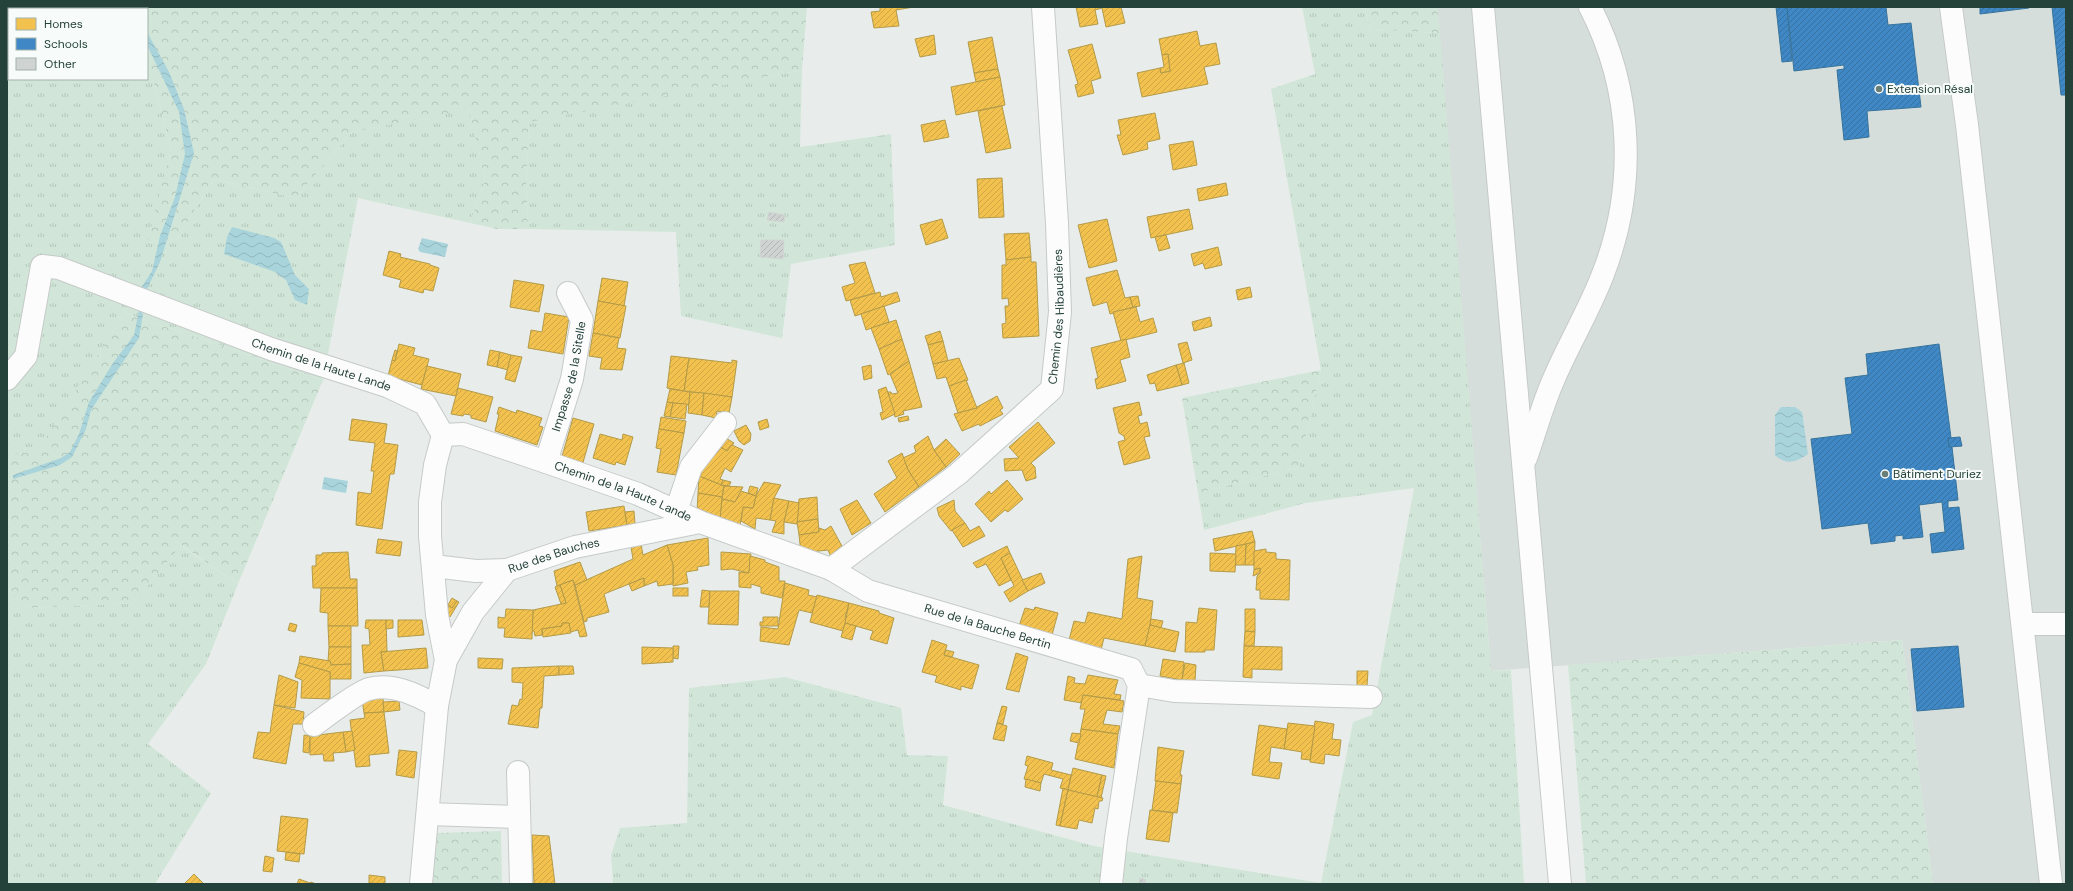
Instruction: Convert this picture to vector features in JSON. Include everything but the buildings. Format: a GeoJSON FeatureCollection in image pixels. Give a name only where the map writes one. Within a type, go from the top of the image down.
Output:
{"type":"FeatureCollection","features":[{"type":"Feature","properties":{"kind":"street","name":"Chemin des Hibaudières"},"geometry":{"type":"LineString","coordinates":[[831,569],[958,474],[1052,389],[1060,312],[1057,223],[1043,7]]}},
{"type":"Feature","properties":{"kind":"street"},"geometry":{"type":"LineString","coordinates":[[1483,7],[1560,884]]}},
{"type":"Feature","properties":{"kind":"street"},"geometry":{"type":"LineString","coordinates":[[1523,465],[1553,382],[1603,275],[1618,232],[1625,186],[1626,137],[1622,100],[1612,57],[1590,7]]}},
{"type":"Feature","properties":{"kind":"street"},"geometry":{"type":"LineString","coordinates":[[1951,7],[1967,125],[2051,884]]}},
{"type":"Feature","properties":{"kind":"street","name":"Chemin de la Haute Lande"},"geometry":{"type":"LineString","coordinates":[[7,379],[26,356],[42,266],[59,268],[271,349],[387,386],[425,404],[443,435],[463,434],[546,462],[638,494],[700,522]]}},
{"type":"Feature","properties":{"kind":"street","name":"Impasse de la Sitelle"},"geometry":{"type":"LineString","coordinates":[[546,462],[572,379],[582,320],[568,293]]}},
{"type":"Feature","properties":{"kind":"street"},"geometry":{"type":"LineString","coordinates":[[676,511],[691,467],[725,423]]}},
{"type":"Feature","properties":{"kind":"street"},"geometry":{"type":"LineString","coordinates":[[443,435],[435,465],[430,502],[430,536],[436,615],[446,660]]}},
{"type":"Feature","properties":{"kind":"street"},"geometry":{"type":"LineString","coordinates":[[700,522],[831,569]]}},
{"type":"Feature","properties":{"kind":"street","name":"Rue des Bauches"},"geometry":{"type":"LineString","coordinates":[[421,884],[436,706],[446,660],[473,612],[507,570],[575,547],[700,522]]}},
{"type":"Feature","properties":{"kind":"street"},"geometry":{"type":"LineString","coordinates":[[433,566],[476,571],[507,570]]}},
{"type":"Feature","properties":{"kind":"street","name":"Rue de la Bauche Bertin"},"geometry":{"type":"LineString","coordinates":[[831,569],[868,592],[1132,669],[1139,685]]}},
{"type":"Feature","properties":{"kind":"street"},"geometry":{"type":"LineString","coordinates":[[2023,624],[2066,624]]}},
{"type":"Feature","properties":{"kind":"street"},"geometry":{"type":"LineString","coordinates":[[1111,884],[1116,838],[1139,685],[1174,691],[1371,697]]}},
{"type":"Feature","properties":{"kind":"street"},"geometry":{"type":"LineString","coordinates":[[314,725],[367,689],[390,687],[417,695],[436,706]]}},
{"type":"Feature","properties":{"kind":"street"},"geometry":{"type":"LineString","coordinates":[[518,772],[521,884]]}},
{"type":"Feature","properties":{"kind":"street"},"geometry":{"type":"LineString","coordinates":[[428,814],[519,816]]}},
{"type":"Feature","properties":{"kind":"shaded area"},"geometry":{"type":"Polygon","coordinates":[[[1437,7],[2066,7],[2066,884],[1933,884],[1902,640],[1491,671],[1437,7]]]}},
{"type":"Feature","properties":{"kind":"green space"},"geometry":{"type":"Polygon","coordinates":[[[7,7],[110,7],[8,8],[8,80],[148,80],[148,75],[155,86],[171,149],[148,243],[178,238],[213,179],[296,198],[352,132],[469,108],[485,180],[470,223],[358,198],[323,380],[124,313],[38,452],[7,455],[7,7]]]}},
{"type":"Feature","properties":{"kind":"green space"},"geometry":{"type":"Polygon","coordinates":[[[807,7],[802,70],[529,122],[526,183],[528,229],[497,229],[470,223],[485,180],[469,109],[352,132],[296,198],[213,179],[178,238],[147,243],[171,149],[155,86],[148,75],[148,8],[110,8],[807,7]]]}},
{"type":"Feature","properties":{"kind":"green space"},"geometry":{"type":"Polygon","coordinates":[[[1302,7],[1365,7],[1369,29],[1440,33],[1491,671],[1511,670],[1524,884],[613,884],[611,855],[620,828],[687,823],[689,688],[785,677],[901,708],[907,755],[948,756],[943,805],[1094,846],[1321,883],[1353,722],[1372,715],[1414,488],[1306,503],[1204,530],[1198,493],[1299,467],[1321,370],[1271,89],[1315,74],[1302,7]]]}},
{"type":"Feature","properties":{"kind":"green space"},"geometry":{"type":"Polygon","coordinates":[[[1365,7],[1437,7],[1440,33],[1369,29],[1365,7]]]}},
{"type":"Feature","properties":{"kind":"green space"},"geometry":{"type":"Polygon","coordinates":[[[802,70],[800,147],[891,134],[895,245],[791,264],[782,338],[681,316],[676,232],[528,229],[526,183],[529,121],[802,70]]]}},
{"type":"Feature","properties":{"kind":"green space"},"geometry":{"type":"Polygon","coordinates":[[[124,313],[323,380],[238,584],[181,545],[134,603],[26,608],[7,588],[7,455],[38,451],[124,313]]]}},
{"type":"Feature","properties":{"kind":"green space"},"geometry":{"type":"Polygon","coordinates":[[[1321,370],[1299,467],[1198,493],[1182,398],[1321,370]]]}},
{"type":"Feature","properties":{"kind":"green space"},"geometry":{"type":"Polygon","coordinates":[[[180,545],[238,584],[206,664],[148,744],[211,793],[155,884],[7,884],[7,588],[26,608],[134,603],[180,545]]]}},
{"type":"Feature","properties":{"kind":"green space"},"geometry":{"type":"Polygon","coordinates":[[[1902,640],[1933,884],[1586,884],[1568,665],[1902,640]]]}},
{"type":"Feature","properties":{"kind":"green space"},"geometry":{"type":"Polygon","coordinates":[[[501,831],[502,884],[433,884],[437,833],[501,831]]]}},
{"type":"Feature","properties":{"kind":"water"},"geometry":{"type":"Polygon","coordinates":[[[148,34],[169,72],[184,109],[194,153],[160,262],[146,291],[141,288],[152,271],[160,236],[175,197],[185,154],[179,112],[148,47],[148,34]]]}},
{"type":"Feature","properties":{"kind":"water"},"geometry":{"type":"Polygon","coordinates":[[[232,227],[274,238],[281,242],[295,275],[309,289],[307,305],[295,300],[286,280],[275,272],[224,254],[227,237],[232,227]]]}},
{"type":"Feature","properties":{"kind":"water"},"geometry":{"type":"Polygon","coordinates":[[[422,238],[448,244],[445,257],[420,252],[418,249],[422,238]]]}},
{"type":"Feature","properties":{"kind":"water"},"geometry":{"type":"Polygon","coordinates":[[[139,310],[143,314],[139,338],[91,410],[86,429],[72,457],[60,465],[13,479],[13,475],[61,458],[70,452],[79,434],[89,402],[113,363],[134,335],[139,310]]]}},
{"type":"Feature","properties":{"kind":"water"},"geometry":{"type":"Polygon","coordinates":[[[1781,407],[1795,407],[1802,412],[1808,454],[1792,462],[1784,461],[1775,455],[1775,415],[1781,407]]]}},
{"type":"Feature","properties":{"kind":"water"},"geometry":{"type":"Polygon","coordinates":[[[324,477],[348,481],[346,493],[322,489],[324,477]]]}},
{"type":"Feature","properties":{"kind":"place","name":"Extension Résal"},"geometry":{"type":"Point","coordinates":[1879,89]}},
{"type":"Feature","properties":{"kind":"place","name":"Bâtiment Duriez"},"geometry":{"type":"Point","coordinates":[1885,474]}}]}
